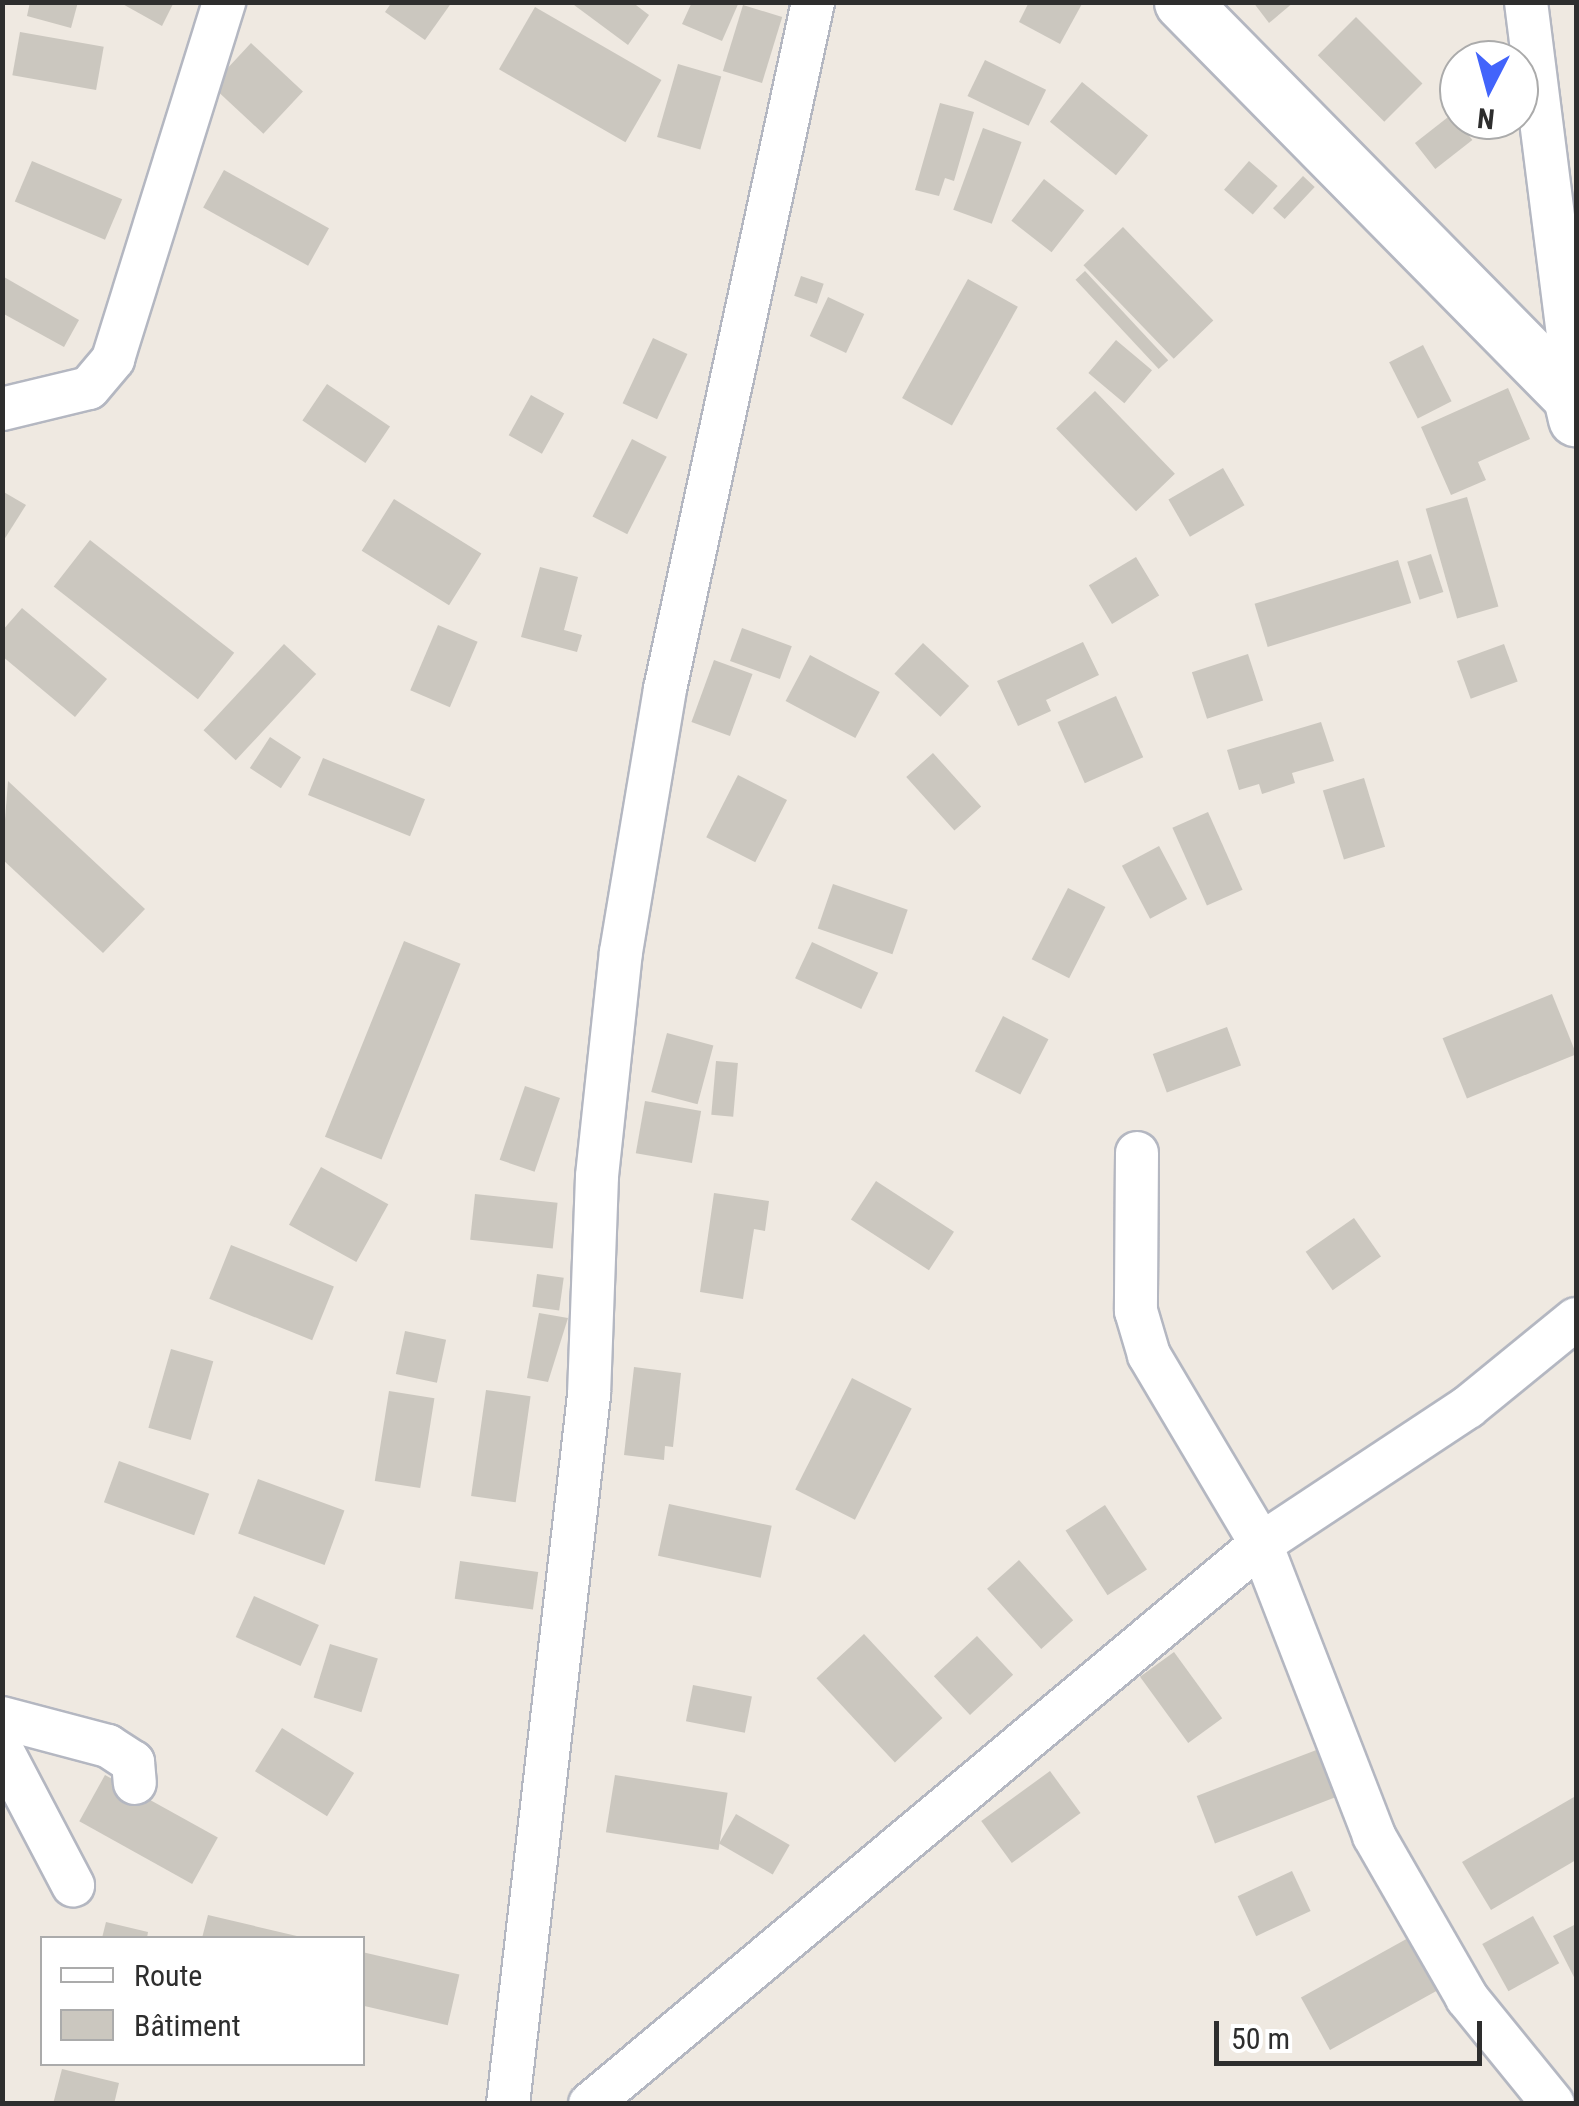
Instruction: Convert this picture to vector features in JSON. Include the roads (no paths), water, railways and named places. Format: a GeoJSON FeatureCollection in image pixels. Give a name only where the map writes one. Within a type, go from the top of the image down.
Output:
{"type":"FeatureCollection","features":[{"type":"Feature","properties":{"kind":"street"},"geometry":{"type":"LineString","coordinates":[[2,409],[90,388],[113,359],[224,2]]}},
{"type":"Feature","properties":{"kind":"street"},"geometry":{"type":"LineString","coordinates":[[508,2104],[589,1396],[597,1176],[621,952],[665,689],[813,2]]}},
{"type":"Feature","properties":{"kind":"street"},"geometry":{"type":"LineString","coordinates":[[1182,2],[1575,405]]}},
{"type":"Feature","properties":{"kind":"street"},"geometry":{"type":"LineString","coordinates":[[1526,2],[1554,194],[1575,405]]}},
{"type":"Feature","properties":{"kind":"street"},"geometry":{"type":"LineString","coordinates":[[1137,1153],[1136,1311],[1149,1354],[1262,1544],[1374,1836],[1467,1998],[1553,2104]]}},
{"type":"Feature","properties":{"kind":"street"},"geometry":{"type":"LineString","coordinates":[[590,2104],[1262,1544],[1468,1407],[1576,1319]]}},
{"type":"Feature","properties":{"kind":"street"},"geometry":{"type":"LineString","coordinates":[[2,1718],[108,1746],[133,1762],[136,1783]]}},
{"type":"Feature","properties":{"kind":"street"},"geometry":{"type":"LineString","coordinates":[[2,1750],[74,1885]]}}]}
